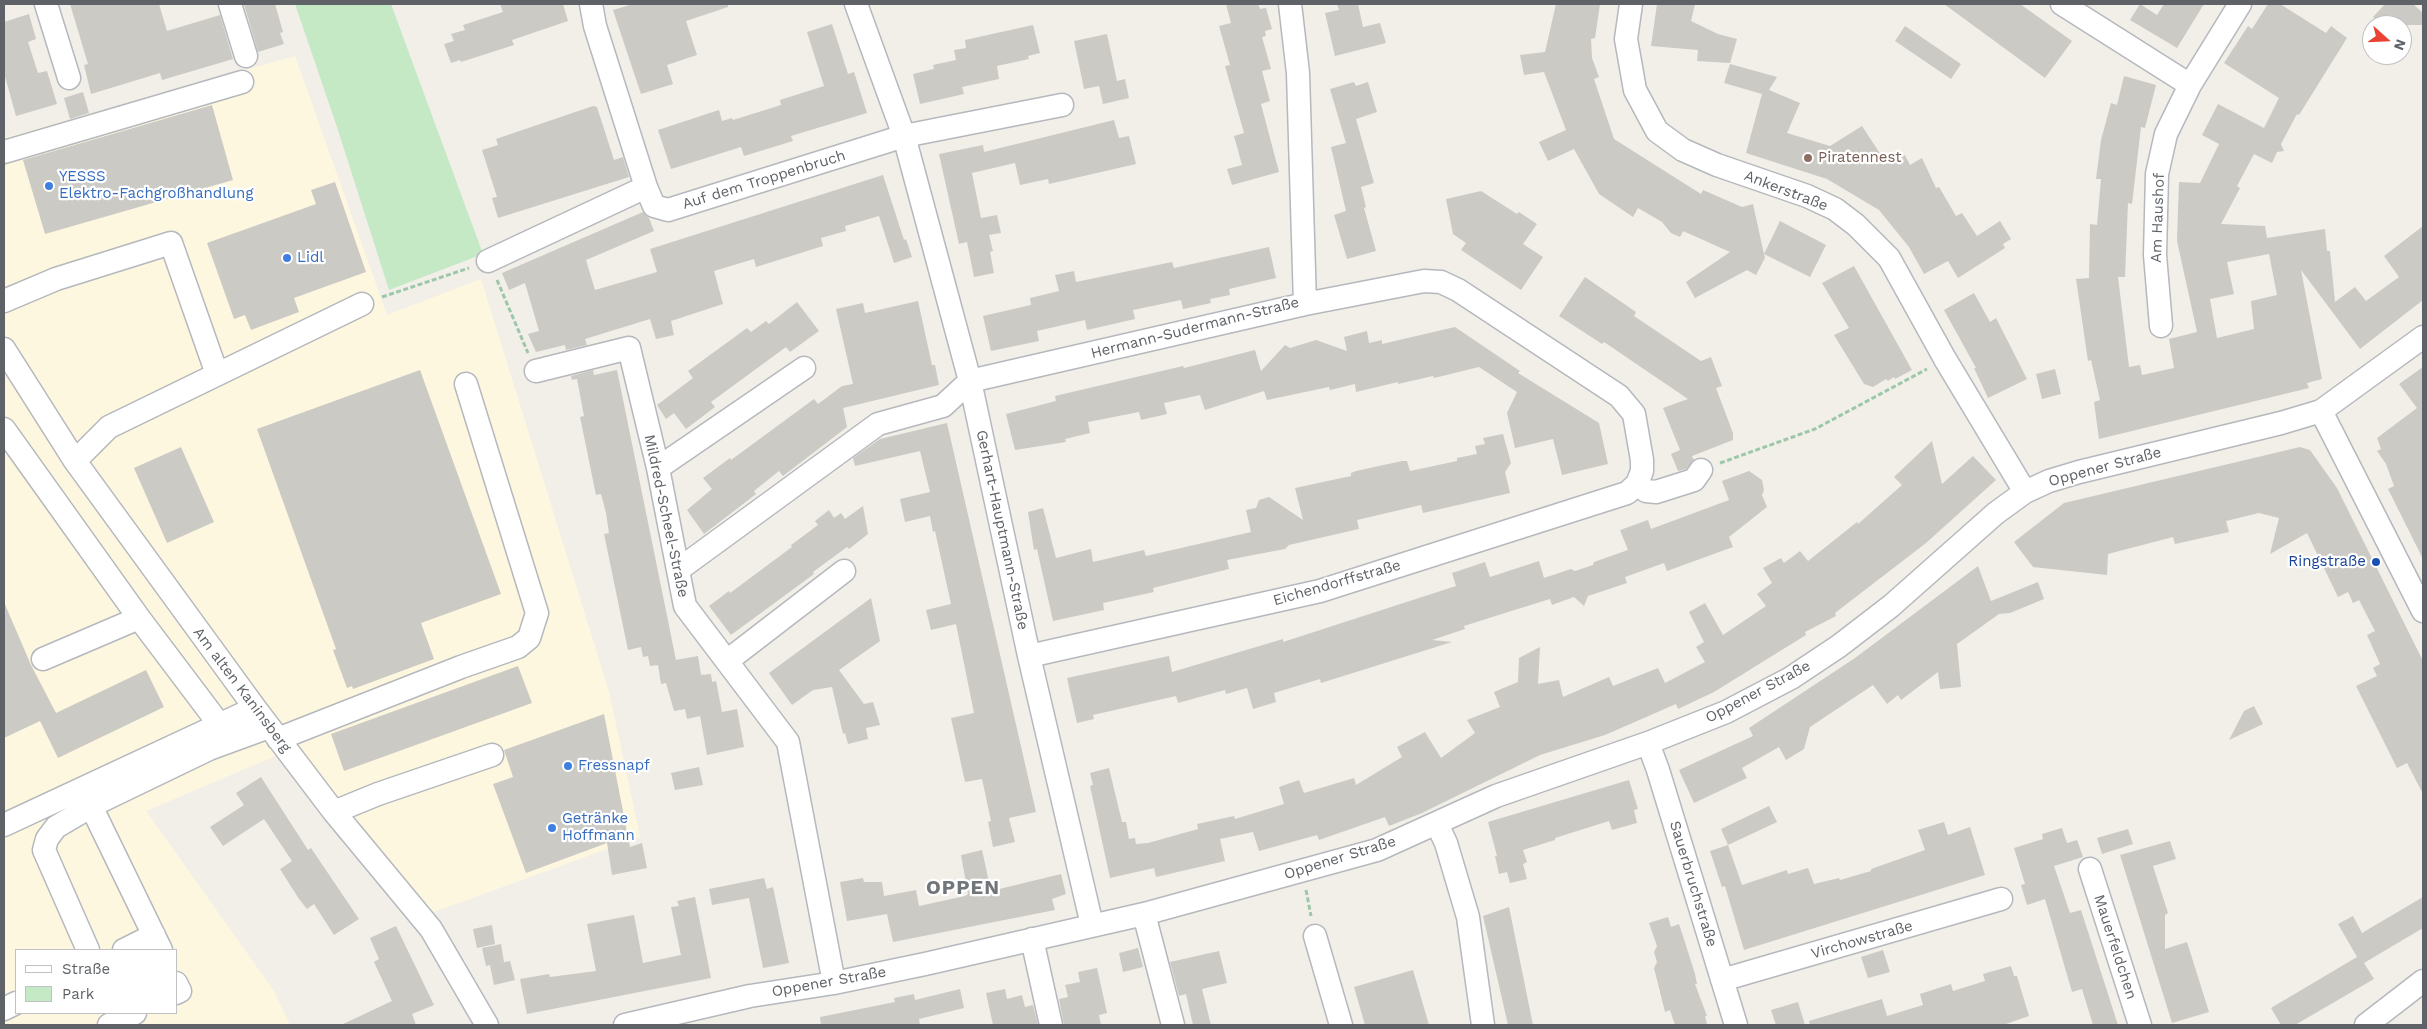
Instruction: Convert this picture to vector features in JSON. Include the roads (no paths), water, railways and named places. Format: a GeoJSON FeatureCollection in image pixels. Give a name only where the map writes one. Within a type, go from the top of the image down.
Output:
{"type":"FeatureCollection","features":[{"type":"Feature","properties":{"kind":"street"},"geometry":{"type":"LineString","coordinates":[[46,4],[69,78]]}},
{"type":"Feature","properties":{"kind":"street"},"geometry":{"type":"LineString","coordinates":[[230,4],[246,56]]}},
{"type":"Feature","properties":{"kind":"street","name":"Auf dem Troppenbruch"},"geometry":{"type":"LineString","coordinates":[[590,4],[595,26],[646,187],[654,206],[668,210],[904,136]]}},
{"type":"Feature","properties":{"kind":"street","name":"Gerhart-Hauptmann-Straße"},"geometry":{"type":"LineString","coordinates":[[856,4],[904,136],[970,381],[1029,656],[1092,925]]}},
{"type":"Feature","properties":{"kind":"street","name":"Hermann-Sudermann-Straße"},"geometry":{"type":"LineString","coordinates":[[970,381],[1305,304],[1298,73],[1290,4]]}},
{"type":"Feature","properties":{"kind":"street","name":"Ankerstraße"},"geometry":{"type":"LineString","coordinates":[[1631,4],[1626,38],[1635,90],[1657,131],[1683,150],[1717,165],[1807,196],[1835,209],[1856,225],[1889,258],[1945,359],[2025,492]]}},
{"type":"Feature","properties":{"kind":"street"},"geometry":{"type":"LineString","coordinates":[[2062,4],[2190,85]]}},
{"type":"Feature","properties":{"kind":"street","name":"Am Haushof"},"geometry":{"type":"LineString","coordinates":[[2161,326],[2155,255],[2158,174],[2166,134],[2190,85],[2240,4]]}},
{"type":"Feature","properties":{"kind":"street"},"geometry":{"type":"LineString","coordinates":[[4,152],[242,82]]}},
{"type":"Feature","properties":{"kind":"street"},"geometry":{"type":"LineString","coordinates":[[904,136],[1062,105]]}},
{"type":"Feature","properties":{"kind":"street"},"geometry":{"type":"LineString","coordinates":[[488,262],[646,187]]}},
{"type":"Feature","properties":{"kind":"street"},"geometry":{"type":"LineString","coordinates":[[4,301],[56,279],[171,242],[217,374]]}},
{"type":"Feature","properties":{"kind":"street"},"geometry":{"type":"LineString","coordinates":[[1305,304],[1424,281],[1441,282],[1458,290],[1618,396],[1634,414],[1642,460],[1642,470],[1637,484],[1646,491],[1656,492],[1694,480],[1702,470]]}},
{"type":"Feature","properties":{"kind":"street"},"geometry":{"type":"LineString","coordinates":[[74,462],[109,427],[362,304]]}},
{"type":"Feature","properties":{"kind":"street","name":"Oppener Straße"},"geometry":{"type":"LineString","coordinates":[[625,1025],[750,996],[834,983],[1144,914],[1377,850],[1438,824],[1496,796],[1648,743],[1726,712],[1808,667],[1891,606],[1996,513],[2025,492],[2049,481],[2078,472],[2281,424],[2321,411],[2423,337]]}},
{"type":"Feature","properties":{"kind":"street","name":"Mildred-Scheel-Straße"},"geometry":{"type":"LineString","coordinates":[[536,371],[629,348],[658,468],[685,606],[788,742],[834,983]]}},
{"type":"Feature","properties":{"kind":"street","name":"Am alten Kaninsberg"},"geometry":{"type":"LineString","coordinates":[[4,349],[74,462],[254,708],[334,812],[431,929],[487,1025]]}},
{"type":"Feature","properties":{"kind":"street"},"geometry":{"type":"LineString","coordinates":[[658,468],[804,368]]}},
{"type":"Feature","properties":{"kind":"street"},"geometry":{"type":"LineString","coordinates":[[678,570],[878,424],[943,406],[970,381]]}},
{"type":"Feature","properties":{"kind":"street"},"geometry":{"type":"LineString","coordinates":[[88,949],[44,850],[47,838],[56,827],[91,806],[209,749],[273,733],[518,646],[529,638],[537,613],[466,384]]}},
{"type":"Feature","properties":{"kind":"street"},"geometry":{"type":"LineString","coordinates":[[2321,411],[2423,611]]}},
{"type":"Feature","properties":{"kind":"street"},"geometry":{"type":"LineString","coordinates":[[4,429],[139,618],[219,724]]}},
{"type":"Feature","properties":{"kind":"street","name":"Eichendorffstraße"},"geometry":{"type":"LineString","coordinates":[[1029,656],[1320,591],[1627,493],[1637,484]]}},
{"type":"Feature","properties":{"kind":"street"},"geometry":{"type":"LineString","coordinates":[[727,661],[844,571]]}},
{"type":"Feature","properties":{"kind":"street"},"geometry":{"type":"LineString","coordinates":[[43,659],[139,618]]}},
{"type":"Feature","properties":{"kind":"street"},"geometry":{"type":"LineString","coordinates":[[4,825],[254,708]]}},
{"type":"Feature","properties":{"kind":"street","name":"Sauerbruchstraße"},"geometry":{"type":"LineString","coordinates":[[1648,743],[1658,770],[1736,1025]]}},
{"type":"Feature","properties":{"kind":"street"},"geometry":{"type":"LineString","coordinates":[[334,812],[378,794],[492,755]]}},
{"type":"Feature","properties":{"kind":"street"},"geometry":{"type":"LineString","coordinates":[[91,806],[157,943],[129,949]]}},
{"type":"Feature","properties":{"kind":"street"},"geometry":{"type":"LineString","coordinates":[[1438,824],[1446,843],[1468,917],[1483,1025]]}},
{"type":"Feature","properties":{"kind":"street","name":"Mauerfeldchen"},"geometry":{"type":"LineString","coordinates":[[2090,869],[2140,1025]]}},
{"type":"Feature","properties":{"kind":"street","name":"Virchowstraße"},"geometry":{"type":"LineString","coordinates":[[1722,980],[2001,899]]}},
{"type":"Feature","properties":{"kind":"street"},"geometry":{"type":"LineString","coordinates":[[1144,914],[1173,1025]]}},
{"type":"Feature","properties":{"kind":"street"},"geometry":{"type":"LineString","coordinates":[[1315,936],[1341,1025]]}},
{"type":"Feature","properties":{"kind":"street"},"geometry":{"type":"LineString","coordinates":[[1032,939],[1051,1025]]}},
{"type":"Feature","properties":{"kind":"street"},"geometry":{"type":"LineString","coordinates":[[2366,1025],[2423,981]]}},
{"type":"Feature","properties":{"kind":"street"},"geometry":{"type":"LineString","coordinates":[[109,1025],[133,1014]]}},
{"type":"Feature","properties":{"kind":"place","name":"Piratennest"},"geometry":{"type":"Point","coordinates":[1808,158]}},
{"type":"Feature","properties":{"kind":"place","name":"YESSS Elektro-Fachgroßhandlung"},"geometry":{"type":"Point","coordinates":[49,186]}},
{"type":"Feature","properties":{"kind":"place","name":"Lidl"},"geometry":{"type":"Point","coordinates":[287,258]}},
{"type":"Feature","properties":{"kind":"place","name":"Ringstraße"},"geometry":{"type":"Point","coordinates":[2376,562]}},
{"type":"Feature","properties":{"kind":"place","name":"Fressnapf"},"geometry":{"type":"Point","coordinates":[568,766]}},
{"type":"Feature","properties":{"kind":"place","name":"Getränke Hoffmann"},"geometry":{"type":"Point","coordinates":[552,828]}},
{"type":"Feature","properties":{"kind":"district","name":"OPPEN"},"geometry":{"type":"Point","coordinates":[963,888]}}]}
